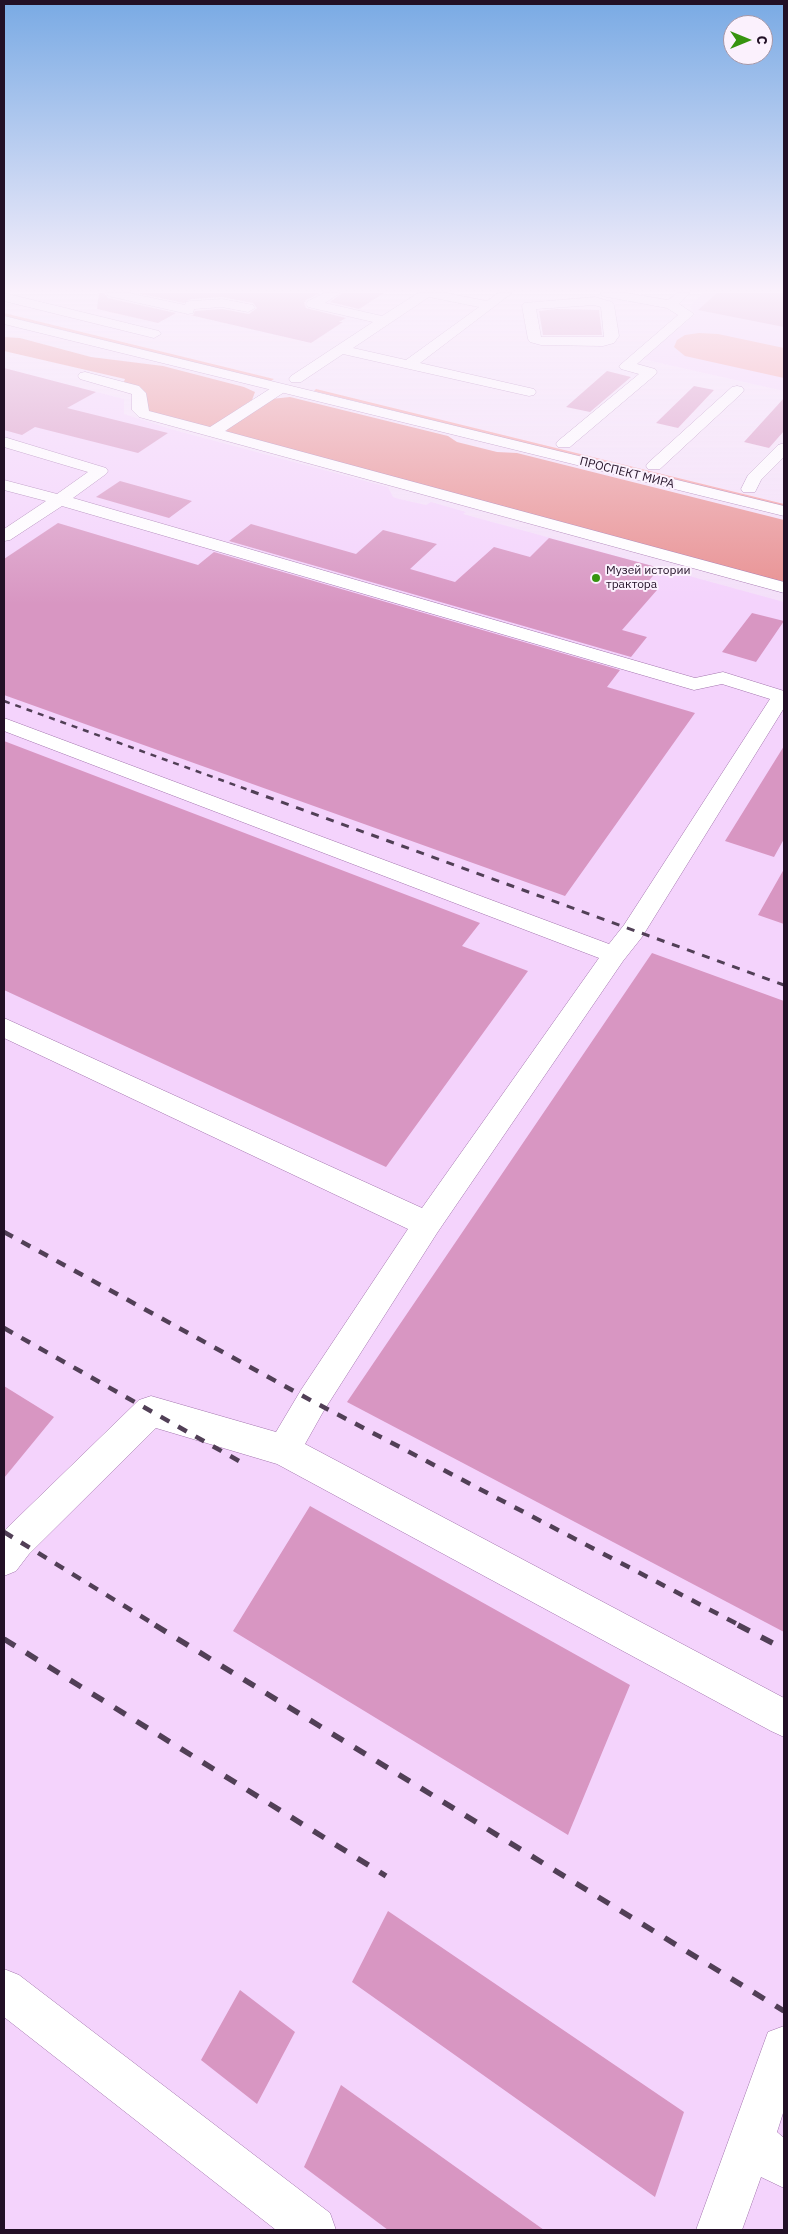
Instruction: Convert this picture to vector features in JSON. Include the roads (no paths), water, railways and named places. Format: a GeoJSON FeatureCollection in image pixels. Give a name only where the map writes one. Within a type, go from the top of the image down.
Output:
{"type":"FeatureCollection","features":[{"type":"Feature","properties":{"kind":"main road"},"geometry":{"type":"LineString","coordinates":[[139,397],[140,410],[144,414],[784,588]]}},
{"type":"Feature","properties":{"kind":"main road"},"geometry":{"type":"LineString","coordinates":[[212,433],[268,397]]}},
{"type":"Feature","properties":{"kind":"main road","name":"ПРОСПЕКТ МИРА"},"geometry":{"type":"LineString","coordinates":[[320,397],[784,511]]}},
{"type":"Feature","properties":{"kind":"main road","name":"ПРОСПЕКТ МИРА"},"geometry":{"type":"LineString","coordinates":[[371,397],[784,497]]}},
{"type":"Feature","properties":{"kind":"main road"},"geometry":{"type":"LineString","coordinates":[[564,444],[620,397]]}},
{"type":"Feature","properties":{"kind":"main road"},"geometry":{"type":"LineString","coordinates":[[654,466],[729,397]]}},
{"type":"Feature","properties":{"kind":"main road"},"geometry":{"type":"LineString","coordinates":[[4,442],[100,471],[60,500],[4,536]]}},
{"type":"Feature","properties":{"kind":"main road"},"geometry":{"type":"LineString","coordinates":[[749,489],[754,478],[784,450]]}},
{"type":"Feature","properties":{"kind":"main road"},"geometry":{"type":"LineString","coordinates":[[4,485],[694,684],[722,678],[783,697],[633,930],[427,1224],[312,1401],[284,1450]]}},
{"type":"Feature","properties":{"kind":"main road"},"geometry":{"type":"LineString","coordinates":[[4,724],[614,955]]}},
{"type":"Feature","properties":{"kind":"main road"},"geometry":{"type":"LineString","coordinates":[[4,1027],[427,1224]]}},
{"type":"Feature","properties":{"kind":"main road"},"geometry":{"type":"LineString","coordinates":[[4,1559],[17,1542],[151,1411],[284,1450],[784,1718]]}},
{"type":"Feature","properties":{"kind":"main road"},"geometry":{"type":"LineString","coordinates":[[4,1990],[313,2230]]}},
{"type":"Feature","properties":{"kind":"main road"},"geometry":{"type":"LineString","coordinates":[[719,2230],[767,2153],[784,2048]]}},
{"type":"Feature","properties":{"kind":"railway"},"geometry":{"type":"LineString","coordinates":[[4,701],[254,792]]}},
{"type":"Feature","properties":{"kind":"railway"},"geometry":{"type":"LineString","coordinates":[[251,791],[784,985]]}},
{"type":"Feature","properties":{"kind":"railway"},"geometry":{"type":"LineString","coordinates":[[4,1232],[312,1401],[741,1626]]}},
{"type":"Feature","properties":{"kind":"railway"},"geometry":{"type":"LineString","coordinates":[[4,1328],[239,1461]]}},
{"type":"Feature","properties":{"kind":"railway"},"geometry":{"type":"LineString","coordinates":[[4,1532],[157,1626]]}},
{"type":"Feature","properties":{"kind":"railway"},"geometry":{"type":"LineString","coordinates":[[155,1625],[784,2011]]}},
{"type":"Feature","properties":{"kind":"railway"},"geometry":{"type":"LineString","coordinates":[[738,1625],[784,1649]]}},
{"type":"Feature","properties":{"kind":"railway"},"geometry":{"type":"LineString","coordinates":[[4,1639],[386,1876]]}},
{"type":"Feature","properties":{"kind":"place","name":"Музей истории трактора"},"geometry":{"type":"Point","coordinates":[596,578]}}]}
